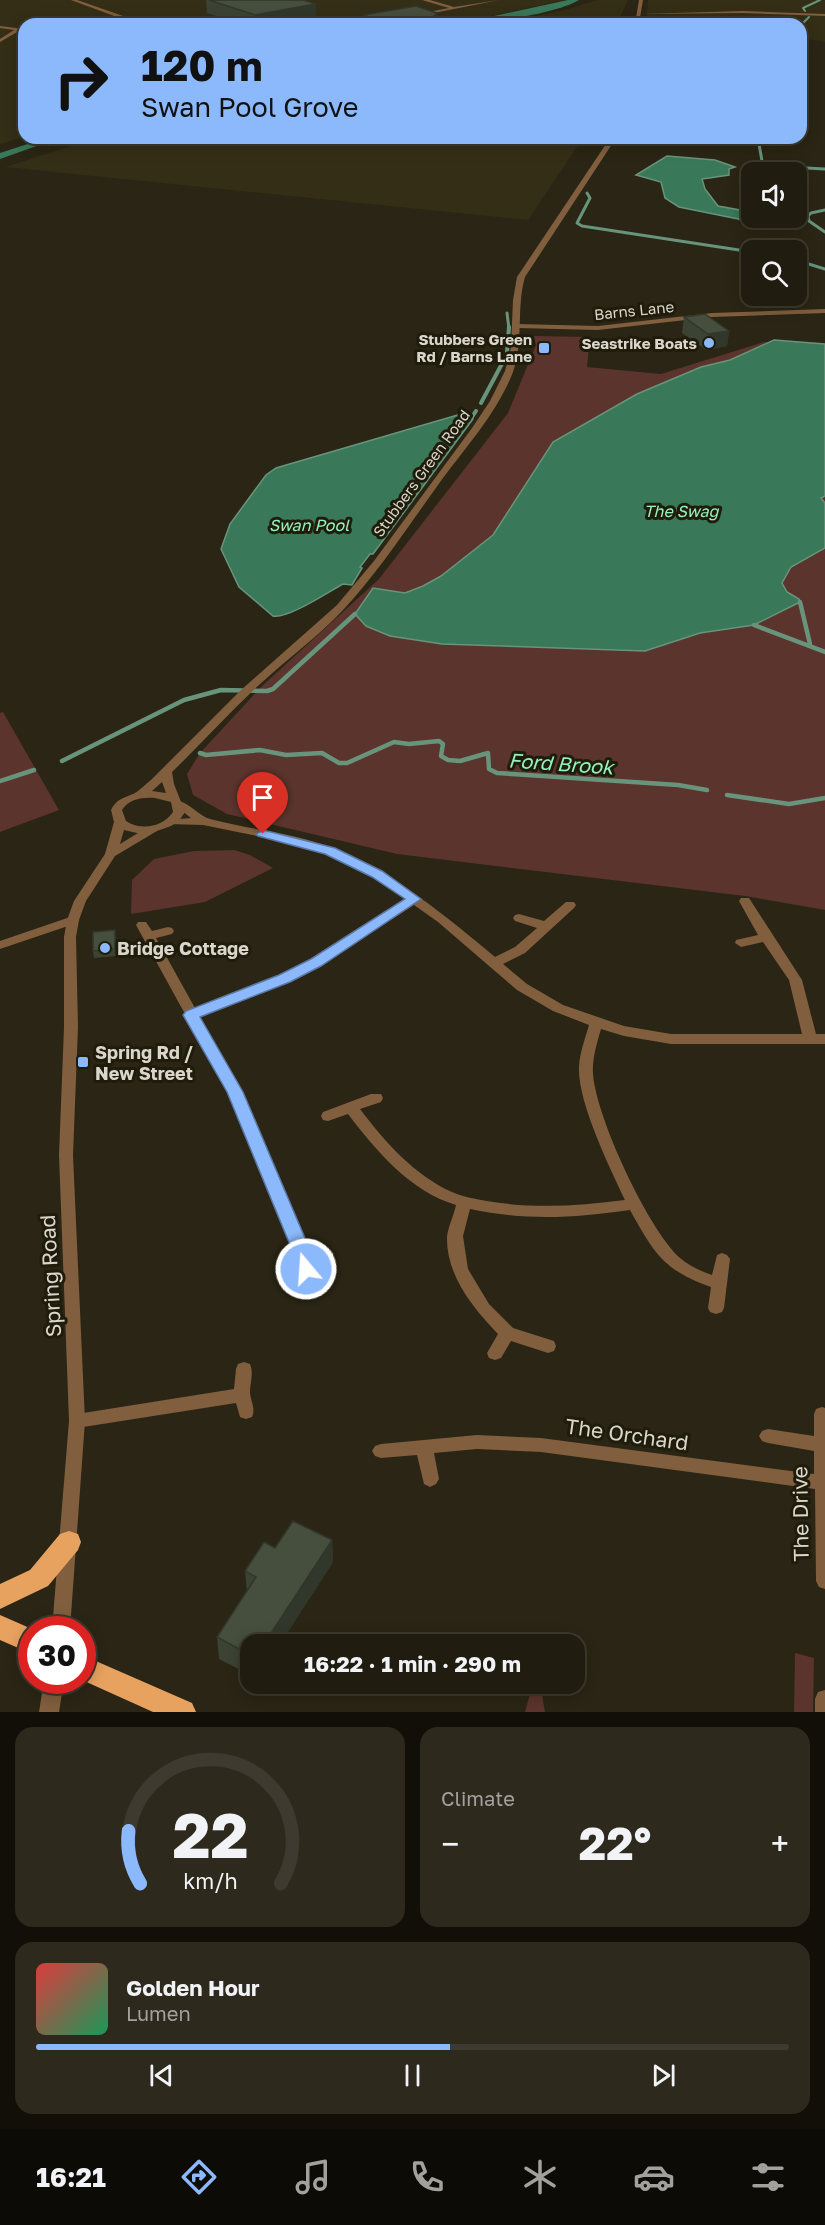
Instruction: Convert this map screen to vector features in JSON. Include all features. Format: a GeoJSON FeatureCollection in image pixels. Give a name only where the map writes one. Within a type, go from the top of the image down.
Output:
{"type":"FeatureCollection","features":[{"type":"Feature","properties":{"kind":"highway"},"geometry":{"type":"LineString","coordinates":[[0,1598],[39,1578],[69,1542]]}},
{"type":"Feature","properties":{"kind":"highway"},"geometry":{"type":"LineString","coordinates":[[0,1627],[18,1635]]}},
{"type":"Feature","properties":{"kind":"highway"},"geometry":{"type":"LineString","coordinates":[[96,1673],[183,1712]]}},
{"type":"Feature","properties":{"kind":"street"},"geometry":{"type":"LineString","coordinates":[[74,0],[79,0]]}},
{"type":"Feature","properties":{"kind":"street"},"geometry":{"type":"LineString","coordinates":[[74,0],[124,18]]}},
{"type":"Feature","properties":{"kind":"street"},"geometry":{"type":"LineString","coordinates":[[424,0],[458,8]]}},
{"type":"Feature","properties":{"kind":"street"},"geometry":{"type":"LineString","coordinates":[[411,16],[497,0]]}},
{"type":"Feature","properties":{"kind":"street"},"geometry":{"type":"LineString","coordinates":[[639,18],[641,0]]}},
{"type":"Feature","properties":{"kind":"street"},"geometry":{"type":"LineString","coordinates":[[640,14],[751,12],[825,15]]}},
{"type":"Feature","properties":{"kind":"street"},"geometry":{"type":"LineString","coordinates":[[0,27],[18,29]]}},
{"type":"Feature","properties":{"kind":"street"},"geometry":{"type":"LineString","coordinates":[[0,41],[18,32]]}},
{"type":"Feature","properties":{"kind":"street","name":"Stubbers Green Road"},"geometry":{"type":"LineString","coordinates":[[120,822],[116,816],[121,803],[141,794],[167,773],[180,756],[255,682],[339,609],[382,556],[488,408],[509,369],[516,344],[515,293],[521,277],[609,144]]}},
{"type":"Feature","properties":{"kind":"street","name":"Barns Lane"},"geometry":{"type":"LineString","coordinates":[[517,326],[598,328],[712,315],[825,310]]}},
{"type":"Feature","properties":{"kind":"street"},"geometry":{"type":"LineString","coordinates":[[167,773],[166,785],[177,802],[180,812],[172,822]]}},
{"type":"Feature","properties":{"kind":"street"},"geometry":{"type":"LineString","coordinates":[[141,794],[154,794],[177,802],[204,821]]}},
{"type":"Feature","properties":{"kind":"street"},"geometry":{"type":"LineString","coordinates":[[111,854],[172,822],[204,821],[283,838],[330,851],[377,874],[442,919],[522,987],[558,1008],[596,1023],[624,1031],[671,1039],[720,1041],[825,1039]]}},
{"type":"Feature","properties":{"kind":"street"},"geometry":{"type":"LineString","coordinates":[[0,945],[73,920],[88,886],[111,854],[120,822],[137,830],[154,830]]}},
{"type":"Feature","properties":{"kind":"street"},"geometry":{"type":"LineString","coordinates":[[191,1015],[284,978],[316,962],[414,899]]}},
{"type":"Feature","properties":{"kind":"street"},"geometry":{"type":"LineString","coordinates":[[746,901],[766,937],[795,980],[810,1038]]}},
{"type":"Feature","properties":{"kind":"street"},"geometry":{"type":"LineString","coordinates":[[493,963],[520,950],[570,904]]}},
{"type":"Feature","properties":{"kind":"street"},"geometry":{"type":"LineString","coordinates":[[519,918],[546,926]]}},
{"type":"Feature","properties":{"kind":"street","name":"Spring Road"},"geometry":{"type":"LineString","coordinates":[[62,1616],[77,1421],[66,1155],[71,1026],[70,937],[73,920]]}},
{"type":"Feature","properties":{"kind":"street"},"geometry":{"type":"LineString","coordinates":[[168,931],[145,931],[235,1092],[305,1263],[326,1254]]}},
{"type":"Feature","properties":{"kind":"street"},"geometry":{"type":"LineString","coordinates":[[741,943],[766,937]]}},
{"type":"Feature","properties":{"kind":"street"},"geometry":{"type":"LineString","coordinates":[[596,1023],[588,1050],[587,1079],[602,1127],[634,1204],[671,1260],[686,1272],[717,1283]]}},
{"type":"Feature","properties":{"kind":"street"},"geometry":{"type":"LineString","coordinates":[[328,1116],[376,1098]]}},
{"type":"Feature","properties":{"kind":"street"},"geometry":{"type":"LineString","coordinates":[[351,1107],[376,1140],[396,1161],[445,1196],[518,1214],[566,1214],[634,1204]]}},
{"type":"Feature","properties":{"kind":"street"},"geometry":{"type":"LineString","coordinates":[[465,1202],[455,1236],[460,1270],[483,1308],[507,1333],[548,1346]]}},
{"type":"Feature","properties":{"kind":"street"},"geometry":{"type":"LineString","coordinates":[[716,1308],[717,1283],[722,1259]]}},
{"type":"Feature","properties":{"kind":"street"},"geometry":{"type":"LineString","coordinates":[[495,1353],[507,1333]]}},
{"type":"Feature","properties":{"kind":"street"},"geometry":{"type":"LineString","coordinates":[[244,1369],[242,1395],[246,1412]]}},
{"type":"Feature","properties":{"kind":"street"},"geometry":{"type":"LineString","coordinates":[[77,1421],[242,1395]]}},
{"type":"Feature","properties":{"kind":"street","name":"The Drive"},"geometry":{"type":"LineString","coordinates":[[822,1414],[825,1581]]}},
{"type":"Feature","properties":{"kind":"street","name":"The Drive"},"geometry":{"type":"LineString","coordinates":[[768,1436],[822,1445]]}},
{"type":"Feature","properties":{"kind":"street","name":"The Orchard"},"geometry":{"type":"LineString","coordinates":[[381,1451],[477,1442],[541,1445],[824,1483]]}},
{"type":"Feature","properties":{"kind":"street"},"geometry":{"type":"LineString","coordinates":[[424,1447],[430,1479]]}},
{"type":"Feature","properties":{"kind":"street"},"geometry":{"type":"LineString","coordinates":[[49,1712],[52,1694]]}},
{"type":"Feature","properties":{"kind":"street"},"geometry":{"type":"LineString","coordinates":[[825,1699],[825,1712]]}},
{"type":"Feature","properties":{"kind":"shaded area"},"geometry":{"type":"Polygon","coordinates":[[[0,0],[565,0],[482,18],[18,18],[18,139],[0,144],[0,0]]]}},
{"type":"Feature","properties":{"kind":"shaded area"},"geometry":{"type":"Polygon","coordinates":[[[597,0],[628,0],[620,18],[526,18],[565,10],[597,0]]]}},
{"type":"Feature","properties":{"kind":"shaded area"},"geometry":{"type":"Polygon","coordinates":[[[648,0],[825,0],[825,42],[807,39],[807,18],[646,18],[648,0]]]}},
{"type":"Feature","properties":{"kind":"shaded area"},"geometry":{"type":"Polygon","coordinates":[[[77,144],[579,144],[528,220],[5,167],[77,144]]]}},
{"type":"Feature","properties":{"kind":"shaded area"},"geometry":{"type":"Polygon","coordinates":[[[534,336],[590,337],[587,367],[661,374],[764,342],[825,343],[825,910],[745,896],[397,854],[227,814],[193,795],[187,774],[200,753],[262,686],[379,579],[508,413],[536,345],[534,336]]]}},
{"type":"Feature","properties":{"kind":"shaded area"},"geometry":{"type":"Polygon","coordinates":[[[3,712],[59,810],[0,832],[0,713],[3,712]]]}},
{"type":"Feature","properties":{"kind":"shaded area"},"geometry":{"type":"Polygon","coordinates":[[[234,850],[250,855],[273,868],[205,902],[131,914],[132,880],[154,859],[194,851],[234,850]]]}},
{"type":"Feature","properties":{"kind":"shaded area"},"geometry":{"type":"Polygon","coordinates":[[[795,1653],[814,1658],[813,1712],[794,1712],[795,1653]]]}},
{"type":"Feature","properties":{"kind":"shaded area"},"geometry":{"type":"Polygon","coordinates":[[[530,1694],[542,1694],[545,1712],[525,1712],[530,1694]]]}},
{"type":"Feature","properties":{"kind":"water"},"geometry":{"type":"Polygon","coordinates":[[[667,156],[715,160],[735,167],[729,169],[729,175],[702,179],[705,189],[718,206],[741,210],[741,220],[679,207],[665,198],[661,182],[636,175],[667,156]]]}},
{"type":"Feature","properties":{"kind":"water","name":"The Swag"},"geometry":{"type":"Polygon","coordinates":[[[774,340],[825,344],[825,496],[821,498],[825,503],[825,548],[791,567],[782,583],[787,592],[800,602],[754,625],[700,633],[645,651],[442,644],[390,636],[366,626],[355,614],[373,588],[405,593],[423,586],[441,576],[493,535],[553,442],[637,394],[701,367],[730,360],[774,340]]]}},
{"type":"Feature","properties":{"kind":"water","name":"Swan Pool"},"geometry":{"type":"Polygon","coordinates":[[[466,414],[473,419],[373,554],[370,554],[360,567],[362,568],[352,585],[343,584],[298,609],[280,616],[273,616],[239,587],[221,549],[230,524],[266,475],[276,468],[466,414]]]}},
{"type":"Feature","properties":{"kind":"building"},"geometry":{"type":"Polygon","coordinates":[[[209,0],[303,0],[316,4],[255,15],[209,0]]]}},
{"type":"Feature","properties":{"kind":"building"},"geometry":{"type":"Polygon","coordinates":[[[416,6],[437,13],[432,18],[372,18],[363,15],[416,6]]]}},
{"type":"Feature","properties":{"kind":"building"},"geometry":{"type":"Polygon","coordinates":[[[705,314],[729,331],[708,334],[684,317],[705,314]]]}},
{"type":"Feature","properties":{"kind":"building"},"geometry":{"type":"Polygon","coordinates":[[[115,930],[115,949],[93,951],[93,932],[115,930]]]}},
{"type":"Feature","properties":{"kind":"building"},"geometry":{"type":"Polygon","coordinates":[[[293,1521],[332,1540],[271,1634],[240,1634],[240,1650],[217,1637],[256,1577],[245,1571],[264,1542],[275,1548],[293,1521]]]}},
{"type":"Feature","properties":{"kind":"waterway"},"geometry":{"type":"LineString","coordinates":[[495,18],[545,9],[576,0]]}},
{"type":"Feature","properties":{"kind":"waterway"},"geometry":{"type":"LineString","coordinates":[[805,11],[803,8],[820,0]]}},
{"type":"Feature","properties":{"kind":"waterway"},"geometry":{"type":"LineString","coordinates":[[0,156],[37,144]]}},
{"type":"Feature","properties":{"kind":"waterway"},"geometry":{"type":"LineString","coordinates":[[759,144],[762,161],[769,166],[825,169]]}},
{"type":"Feature","properties":{"kind":"waterway"},"geometry":{"type":"LineString","coordinates":[[587,193],[590,198],[577,223],[582,226],[741,250]]}},
{"type":"Feature","properties":{"kind":"waterway"},"geometry":{"type":"LineString","coordinates":[[825,210],[811,213],[808,216],[809,221],[825,232]]}},
{"type":"Feature","properties":{"kind":"waterway"},"geometry":{"type":"LineString","coordinates":[[807,263],[825,269]]}},
{"type":"Feature","properties":{"kind":"waterway"},"geometry":{"type":"LineString","coordinates":[[507,313],[509,328]]}},
{"type":"Feature","properties":{"kind":"waterway"},"geometry":{"type":"LineString","coordinates":[[507,353],[509,328]]}},
{"type":"Feature","properties":{"kind":"waterway"},"geometry":{"type":"LineString","coordinates":[[481,403],[504,360]]}},
{"type":"Feature","properties":{"kind":"waterway"},"geometry":{"type":"LineString","coordinates":[[472,417],[476,411]]}},
{"type":"Feature","properties":{"kind":"waterway"},"geometry":{"type":"LineString","coordinates":[[800,602],[810,644]]}},
{"type":"Feature","properties":{"kind":"waterway","name":"Ford Brook"},"geometry":{"type":"LineString","coordinates":[[62,761],[184,700],[221,690],[267,691],[273,689],[355,614]]}},
{"type":"Feature","properties":{"kind":"waterway","name":"Ford Brook"},"geometry":{"type":"LineString","coordinates":[[754,625],[825,652]]}},
{"type":"Feature","properties":{"kind":"waterway","name":"Ford Brook"},"geometry":{"type":"LineString","coordinates":[[200,753],[206,755],[260,750],[286,755],[322,753],[339,763],[347,763],[394,742],[409,744],[439,741],[443,744],[441,756],[448,760],[460,761],[488,753],[489,769],[497,773],[678,785],[707,790]]}},
{"type":"Feature","properties":{"kind":"waterway","name":"Ford Brook"},"geometry":{"type":"LineString","coordinates":[[0,781],[34,770]]}},
{"type":"Feature","properties":{"kind":"waterway","name":"Ford Brook"},"geometry":{"type":"LineString","coordinates":[[727,795],[789,804],[825,798]]}},
{"type":"Feature","properties":{"kind":"place","name":"Seastrike Boats"},"geometry":{"type":"Point","coordinates":[709,343]}},
{"type":"Feature","properties":{"kind":"place","name":"Stubbers Green Rd / Barns Lane"},"geometry":{"type":"Point","coordinates":[544,348]}},
{"type":"Feature","properties":{"kind":"place","name":"Bridge Cottage"},"geometry":{"type":"Point","coordinates":[105,948]}},
{"type":"Feature","properties":{"kind":"place","name":"Spring Rd / New Street"},"geometry":{"type":"Point","coordinates":[83,1062]}},
{"type":"Feature","properties":{"kind":"route"},"geometry":{"type":"LineString","coordinates":[[263,834],[330,851],[377,874],[414,899],[316,962],[245,995],[191,1015],[235,1092],[304,1257],[306,1269]]}}]}
